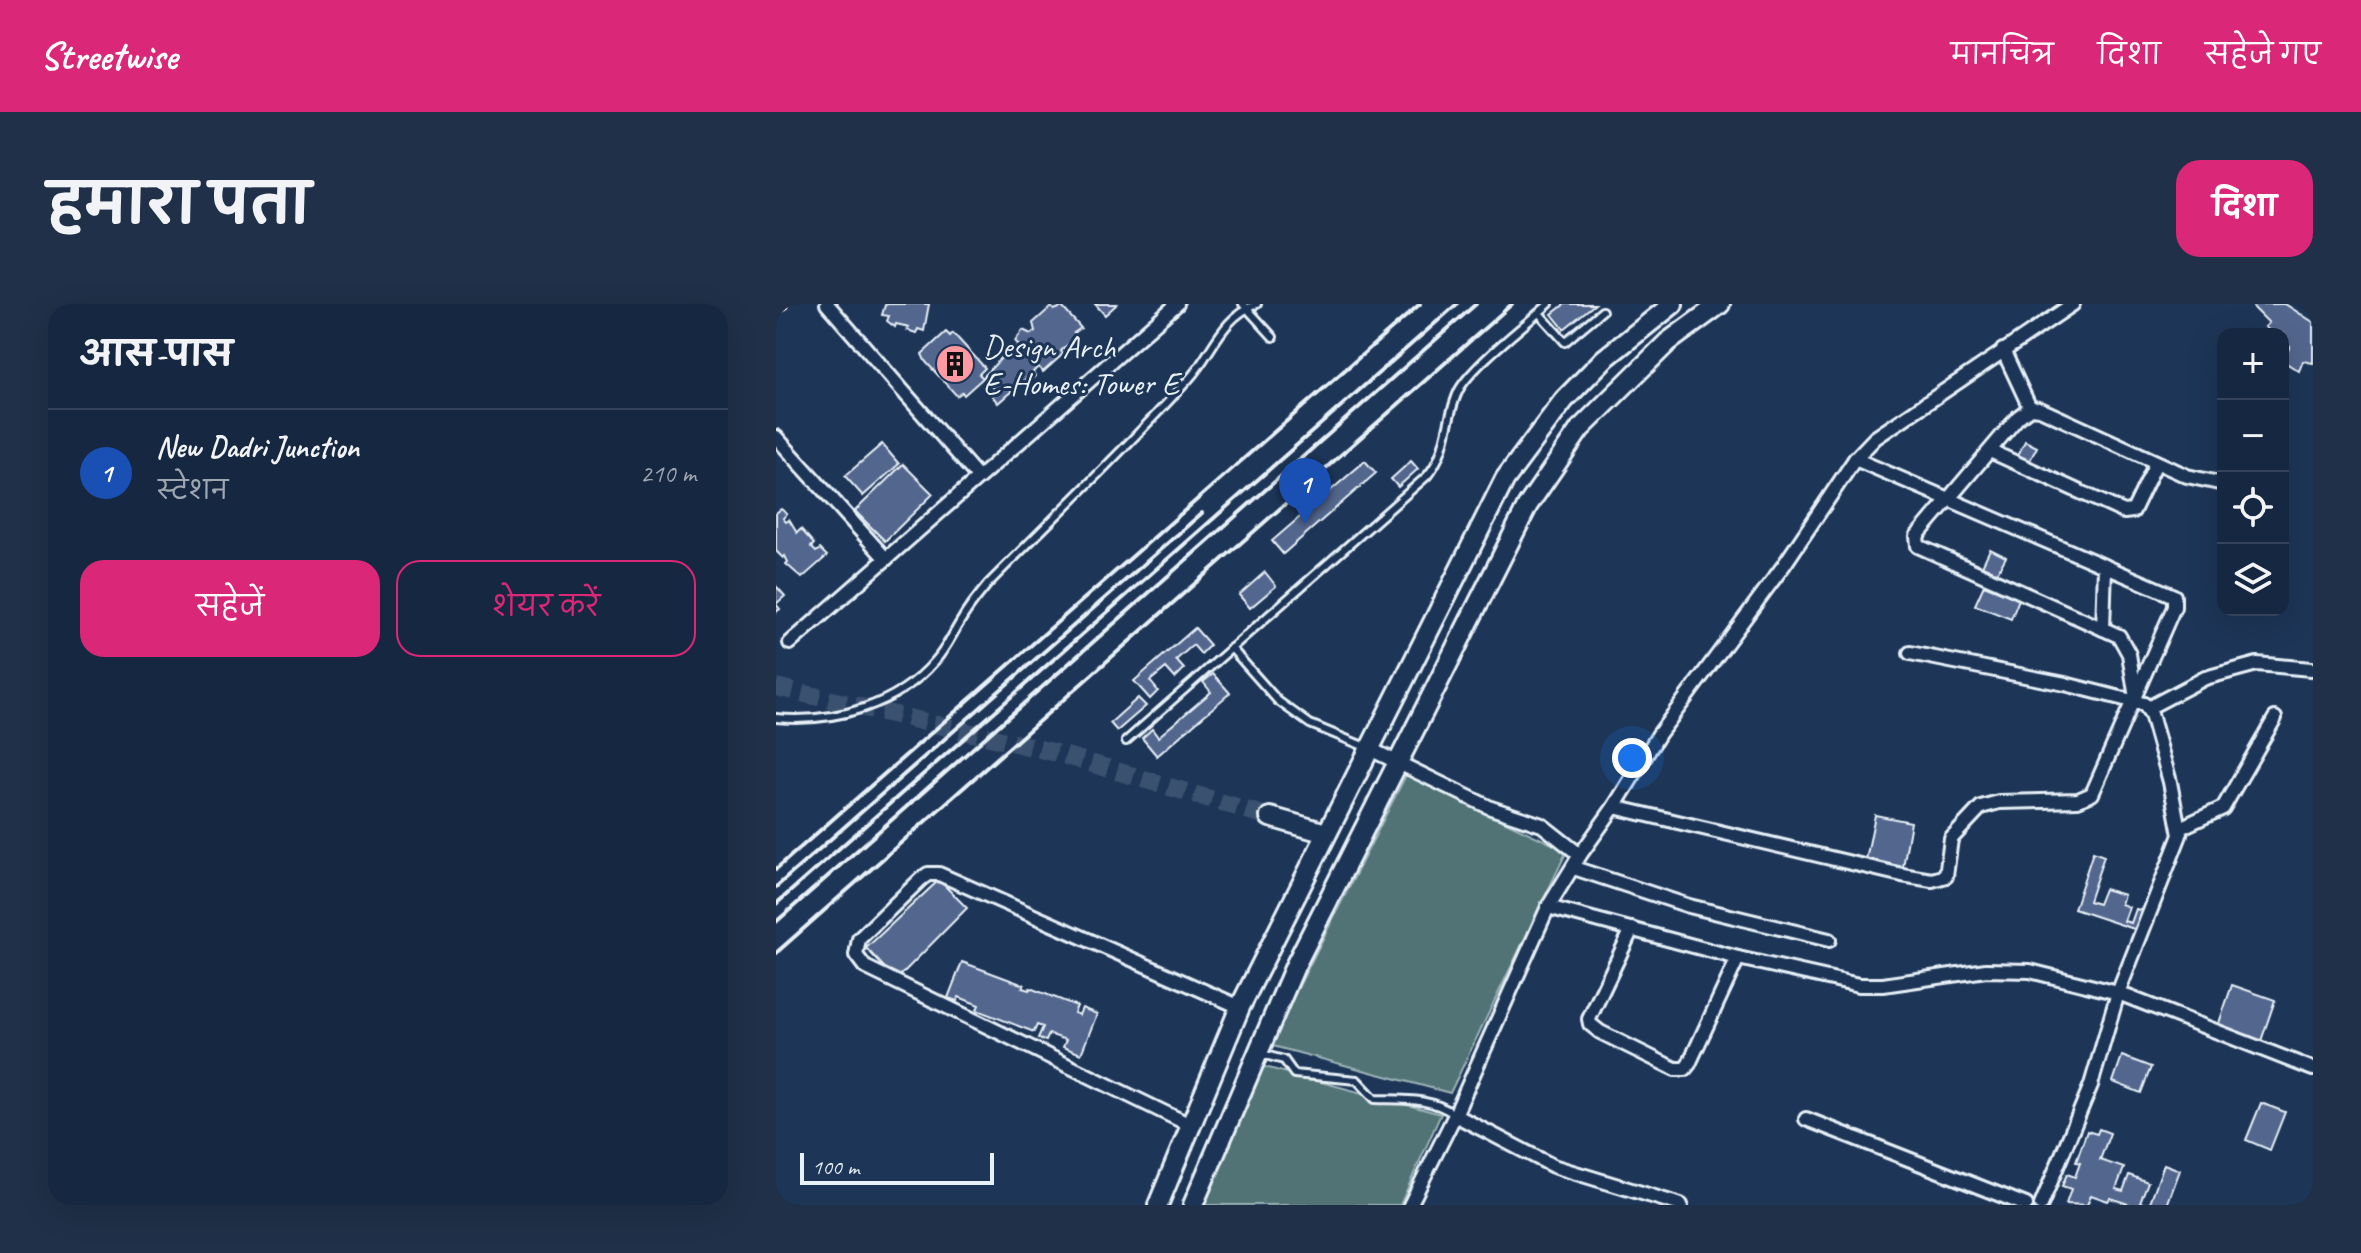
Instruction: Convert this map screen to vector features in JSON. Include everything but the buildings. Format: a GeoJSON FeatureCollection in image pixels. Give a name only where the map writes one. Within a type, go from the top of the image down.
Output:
{"type":"FeatureCollection","features":[{"type":"Feature","properties":{"kind":"street"},"geometry":{"type":"LineString","coordinates":[[816,304],[830,308],[978,477]]}},
{"type":"Feature","properties":{"kind":"street"},"geometry":{"type":"LineString","coordinates":[[790,643],[1177,304]]}},
{"type":"Feature","properties":{"kind":"street"},"geometry":{"type":"LineString","coordinates":[[1158,1205],[1240,1007],[1505,479],[1564,400],[1604,359],[1673,304]]}},
{"type":"Feature","properties":{"kind":"street"},"geometry":{"type":"LineString","coordinates":[[1193,1205],[1295,966],[1528,505],[1580,429],[1668,342],[1720,304]]}},
{"type":"Feature","properties":{"kind":"street"},"geometry":{"type":"LineString","coordinates":[[1410,1205],[1455,1115],[1548,907],[1659,734],[1784,565],[1855,459],[1875,438],[2073,304]]}},
{"type":"Feature","properties":{"kind":"street"},"geometry":{"type":"LineString","coordinates":[[2003,350],[2030,408]]}},
{"type":"Feature","properties":{"kind":"street"},"geometry":{"type":"LineString","coordinates":[[2133,696],[2126,646],[2119,636],[1918,546],[1917,536],[2018,417],[2030,408],[2040,409],[2187,476],[2217,483]]}},
{"type":"Feature","properties":{"kind":"street"},"geometry":{"type":"LineString","coordinates":[[776,437],[886,559]]}},
{"type":"Feature","properties":{"kind":"street"},"geometry":{"type":"LineString","coordinates":[[1990,451],[2129,513],[2133,511],[2156,463]]}},
{"type":"Feature","properties":{"kind":"street"},"geometry":{"type":"LineString","coordinates":[[1614,807],[1864,867],[1941,879],[1948,870],[1951,839],[1981,807],[1999,802],[2078,800],[2092,794],[2174,607],[2174,596],[1855,459]]}},
{"type":"Feature","properties":{"kind":"street"},"geometry":{"type":"LineString","coordinates":[[2103,629],[2105,566]]}},
{"type":"Feature","properties":{"kind":"street"},"geometry":{"type":"LineString","coordinates":[[1910,653],[2133,696],[2148,708],[2170,782],[2180,828],[2177,842],[2118,993],[2091,1085],[2041,1205]]}},
{"type":"Feature","properties":{"kind":"street"},"geometry":{"type":"LineString","coordinates":[[2148,708],[2205,678],[2257,664],[2311,669]]}},
{"type":"Feature","properties":{"kind":"street"},"geometry":{"type":"LineString","coordinates":[[2180,828],[2218,812],[2227,803],[2275,718]]}},
{"type":"Feature","properties":{"kind":"street"},"geometry":{"type":"LineString","coordinates":[[1368,748],[1491,808],[1542,825],[1580,855]]}},
{"type":"Feature","properties":{"kind":"street"},"geometry":{"type":"LineString","coordinates":[[1270,817],[1326,833]]}},
{"type":"Feature","properties":{"kind":"street"},"geometry":{"type":"LineString","coordinates":[[1574,868],[1689,906],[1829,940]]}},
{"type":"Feature","properties":{"kind":"street"},"geometry":{"type":"LineString","coordinates":[[1192,1126],[865,967],[856,955],[859,939],[921,879],[928,874],[939,874],[1240,1007]]}},
{"type":"Feature","properties":{"kind":"street"},"geometry":{"type":"LineString","coordinates":[[1548,907],[1738,958],[1859,985],[1883,985],[2004,969],[2030,971],[2118,993],[2313,1069]]}},
{"type":"Feature","properties":{"kind":"street"},"geometry":{"type":"LineString","coordinates":[[1632,929],[1589,1019],[1590,1024],[1675,1069],[1685,1069],[1689,1064],[1738,958]]}},
{"type":"Feature","properties":{"kind":"street"},"geometry":{"type":"LineString","coordinates":[[1455,1115],[1553,1166],[1681,1205]]}},
{"type":"Feature","properties":{"kind":"street"},"geometry":{"type":"LineString","coordinates":[[1806,1119],[2026,1205]]}},
{"type":"Feature","properties":{"kind":"lane"},"geometry":{"type":"LineString","coordinates":[[776,718],[856,710],[886,701],[915,682],[938,659],[963,617],[988,584],[1191,376],[1218,333],[1245,306],[1257,304]]}},
{"type":"Feature","properties":{"kind":"lane"},"geometry":{"type":"LineString","coordinates":[[1126,741],[1427,476],[1438,463],[1460,389],[1471,374],[1549,304]]}},
{"type":"Feature","properties":{"kind":"lane"},"geometry":{"type":"LineString","coordinates":[[1245,306],[1273,337]]}},
{"type":"Feature","properties":{"kind":"lane"},"geometry":{"type":"LineString","coordinates":[[1539,313],[1565,342],[1602,311]]}},
{"type":"Feature","properties":{"kind":"lane"},"geometry":{"type":"LineString","coordinates":[[1231,648],[1278,701],[1310,724],[1368,748]]}},
{"type":"Feature","properties":{"kind":"lane"},"geometry":{"type":"LineString","coordinates":[[1258,1053],[1284,1060],[1294,1074],[1357,1080],[1375,1099],[1424,1101],[1443,1106],[1455,1115]]}},
{"type":"Feature","properties":{"kind":"green space"},"geometry":{"type":"Polygon","coordinates":[[[1406,775],[1567,851],[1450,1093],[1269,1045],[1406,775]]]}},
{"type":"Feature","properties":{"kind":"green space"},"geometry":{"type":"Polygon","coordinates":[[[1261,1066],[1441,1114],[1400,1205],[1203,1205],[1261,1066]]]}},
{"type":"Feature","properties":{"kind":"tunnel"},"geometry":{"type":"LineString","coordinates":[[776,687],[1053,752],[1270,817]]}},
{"type":"Feature","properties":{"kind":"railway"},"geometry":{"type":"LineString","coordinates":[[776,869],[1420,304]]}},
{"type":"Feature","properties":{"kind":"railway"},"geometry":{"type":"LineString","coordinates":[[776,904],[1457,304]]}},
{"type":"Feature","properties":{"kind":"railway"},"geometry":{"type":"LineString","coordinates":[[776,922],[1476,304]]}},
{"type":"Feature","properties":{"kind":"railway"},"geometry":{"type":"LineString","coordinates":[[776,953],[1512,304]]}},
{"type":"Feature","properties":{"kind":"railway"},"geometry":{"type":"LineString","coordinates":[[776,887],[1202,513]]}},
{"type":"Feature","properties":{"kind":"place","name":"Design Arch E-Homes: Tower E"},"geometry":{"type":"Point","coordinates":[955,364]}},
{"type":"Feature","properties":{"kind":"place","name":"New Dadri Junction"},"geometry":{"type":"Point","coordinates":[1305,524]}}]}
